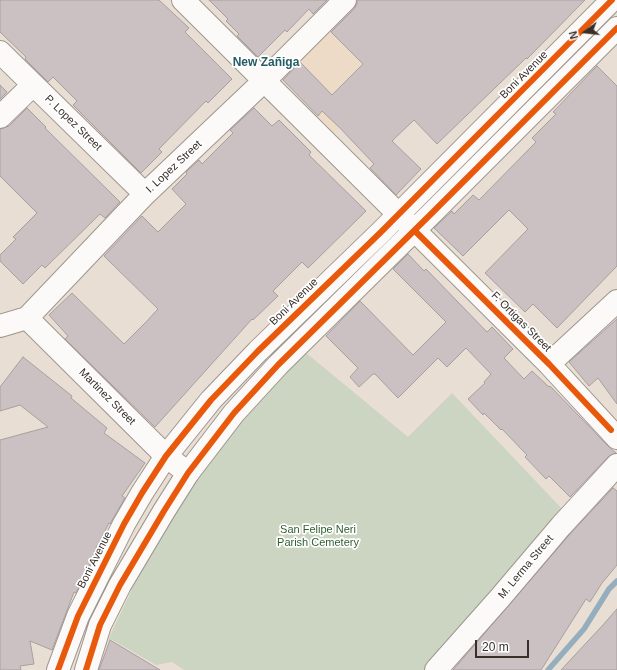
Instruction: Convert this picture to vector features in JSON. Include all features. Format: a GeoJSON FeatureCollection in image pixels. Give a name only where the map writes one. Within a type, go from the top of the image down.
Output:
{"type":"FeatureCollection","features":[{"type":"Feature","properties":{"kind":"street","name":"F. Ortigas Street"},"geometry":{"type":"LineString","coordinates":[[183,0],[265,80],[615,431]]}},
{"type":"Feature","properties":{"kind":"street","name":"I. Lopez Street"},"geometry":{"type":"LineString","coordinates":[[0,326],[27,318],[145,194],[265,80],[345,0]]}},
{"type":"Feature","properties":{"kind":"street","name":"Boni Avenue"},"geometry":{"type":"LineString","coordinates":[[58,670],[78,616],[96,578],[142,493],[166,456],[212,400],[258,351],[399,214],[612,0]]}},
{"type":"Feature","properties":{"kind":"street"},"geometry":{"type":"LineString","coordinates":[[86,670],[100,625],[120,585],[188,473],[234,413],[278,365],[415,231],[617,28]]}},
{"type":"Feature","properties":{"kind":"street","name":"P. Lopez Street"},"geometry":{"type":"LineString","coordinates":[[0,52],[145,194]]}},
{"type":"Feature","properties":{"kind":"street"},"geometry":{"type":"LineString","coordinates":[[0,117],[33,85]]}},
{"type":"Feature","properties":{"kind":"street"},"geometry":{"type":"LineString","coordinates":[[549,364],[617,301]]}},
{"type":"Feature","properties":{"kind":"street","name":"Martinez Street"},"geometry":{"type":"LineString","coordinates":[[27,318],[166,456],[188,473]]}},
{"type":"Feature","properties":{"kind":"street","name":"M. Lerma Street"},"geometry":{"type":"LineString","coordinates":[[436,670],[499,599],[560,526],[617,465]]}},
{"type":"Feature","properties":{"kind":"shaded area"},"geometry":{"type":"Polygon","coordinates":[[[352,0],[356,0],[411,57],[334,133],[278,75],[352,0]]]}},
{"type":"Feature","properties":{"kind":"green space","name":"San Felipe Neri Parish Cemetery"},"geometry":{"type":"Polygon","coordinates":[[[305,352],[408,437],[452,393],[566,513],[427,670],[184,670],[172,662],[156,665],[109,638],[152,547],[197,474],[248,412],[305,352]]]}},
{"type":"Feature","properties":{"kind":"building"},"geometry":{"type":"Polygon","coordinates":[[[0,0],[159,0],[189,28],[185,32],[232,79],[208,103],[206,101],[159,149],[162,152],[141,173],[73,105],[77,101],[53,77],[48,82],[25,59],[26,57],[0,32],[0,0]]]}},
{"type":"Feature","properties":{"kind":"building"},"geometry":{"type":"Polygon","coordinates":[[[209,0],[327,0],[313,14],[309,9],[287,32],[285,30],[258,57],[237,36],[239,34],[226,21],[228,19],[209,0]]]}},
{"type":"Feature","properties":{"kind":"building"},"geometry":{"type":"Polygon","coordinates":[[[357,0],[585,0],[527,59],[526,58],[437,144],[414,120],[392,141],[421,169],[396,195],[370,168],[374,164],[339,127],[322,111],[318,116],[283,80],[300,62],[332,95],[363,64],[331,32],[354,9],[357,4],[357,0]]]}},
{"type":"Feature","properties":{"kind":"building"},"geometry":{"type":"Polygon","coordinates":[[[597,66],[617,86],[617,266],[557,328],[533,304],[525,312],[485,273],[528,229],[509,210],[463,256],[434,228],[452,211],[454,214],[473,195],[479,200],[536,142],[532,138],[556,114],[553,112],[597,66]]]}},
{"type":"Feature","properties":{"kind":"building"},"geometry":{"type":"Polygon","coordinates":[[[0,85],[7,92],[0,99],[0,85]]]}},
{"type":"Feature","properties":{"kind":"building"},"geometry":{"type":"Polygon","coordinates":[[[27,108],[46,127],[45,128],[120,202],[105,218],[100,214],[45,268],[42,265],[23,284],[0,261],[0,255],[16,239],[13,237],[37,213],[0,176],[0,129],[9,126],[27,108]]]}},
{"type":"Feature","properties":{"kind":"building"},"geometry":{"type":"Polygon","coordinates":[[[254,108],[272,126],[279,120],[311,152],[309,155],[366,211],[308,268],[302,262],[273,291],[278,296],[253,320],[252,319],[155,427],[65,339],[68,336],[49,315],[72,293],[124,344],[146,322],[158,309],[104,256],[142,216],[158,232],[186,204],[172,189],[187,174],[186,172],[199,160],[202,164],[233,133],[230,130],[254,108]]]}},
{"type":"Feature","properties":{"kind":"building"},"geometry":{"type":"Polygon","coordinates":[[[408,254],[424,271],[426,269],[487,332],[492,327],[513,349],[504,358],[524,379],[532,371],[549,387],[550,386],[616,453],[608,457],[570,497],[549,476],[546,479],[525,457],[527,455],[502,429],[501,430],[484,413],[483,415],[468,399],[485,383],[484,382],[491,374],[466,348],[447,367],[438,358],[398,398],[375,374],[373,374],[359,387],[350,377],[358,368],[326,336],[360,301],[413,355],[446,322],[393,269],[408,254]]]}},
{"type":"Feature","properties":{"kind":"building"},"geometry":{"type":"Polygon","coordinates":[[[617,319],[617,404],[598,378],[589,386],[569,362],[617,319]]]}},
{"type":"Feature","properties":{"kind":"building"},"geometry":{"type":"Polygon","coordinates":[[[23,357],[72,396],[71,398],[107,428],[104,433],[145,463],[122,496],[125,498],[110,524],[109,523],[96,548],[76,593],[74,592],[52,650],[30,641],[34,664],[20,666],[21,670],[0,670],[0,440],[48,427],[20,405],[0,411],[0,387],[23,357]]]}},
{"type":"Feature","properties":{"kind":"building"},"geometry":{"type":"Polygon","coordinates":[[[613,488],[617,491],[617,565],[602,583],[590,602],[586,599],[541,670],[453,670],[570,534],[613,488]]]}},
{"type":"Feature","properties":{"kind":"building"},"geometry":{"type":"Polygon","coordinates":[[[617,609],[617,670],[561,670],[602,626],[617,609]]]}},
{"type":"Feature","properties":{"kind":"building"},"geometry":{"type":"Polygon","coordinates":[[[110,640],[160,670],[99,670],[110,640]]]}},
{"type":"Feature","properties":{"kind":"waterway"},"geometry":{"type":"LineString","coordinates":[[548,670],[584,629],[609,589],[617,581]]}},
{"type":"Feature","properties":{"kind":"cycle path"},"geometry":{"type":"LineString","coordinates":[[58,670],[78,616],[124,524],[166,456],[211,400],[258,351],[381,232],[612,0]]}},
{"type":"Feature","properties":{"kind":"cycle path"},"geometry":{"type":"LineString","coordinates":[[86,670],[100,625],[120,585],[188,473],[234,413],[278,365],[617,28]]}},
{"type":"Feature","properties":{"kind":"cycle path"},"geometry":{"type":"LineString","coordinates":[[415,231],[549,364],[611,430]]}},
{"type":"Feature","properties":{"kind":"district","name":"New Zañiga"},"geometry":{"type":"Point","coordinates":[266,63]}}]}
